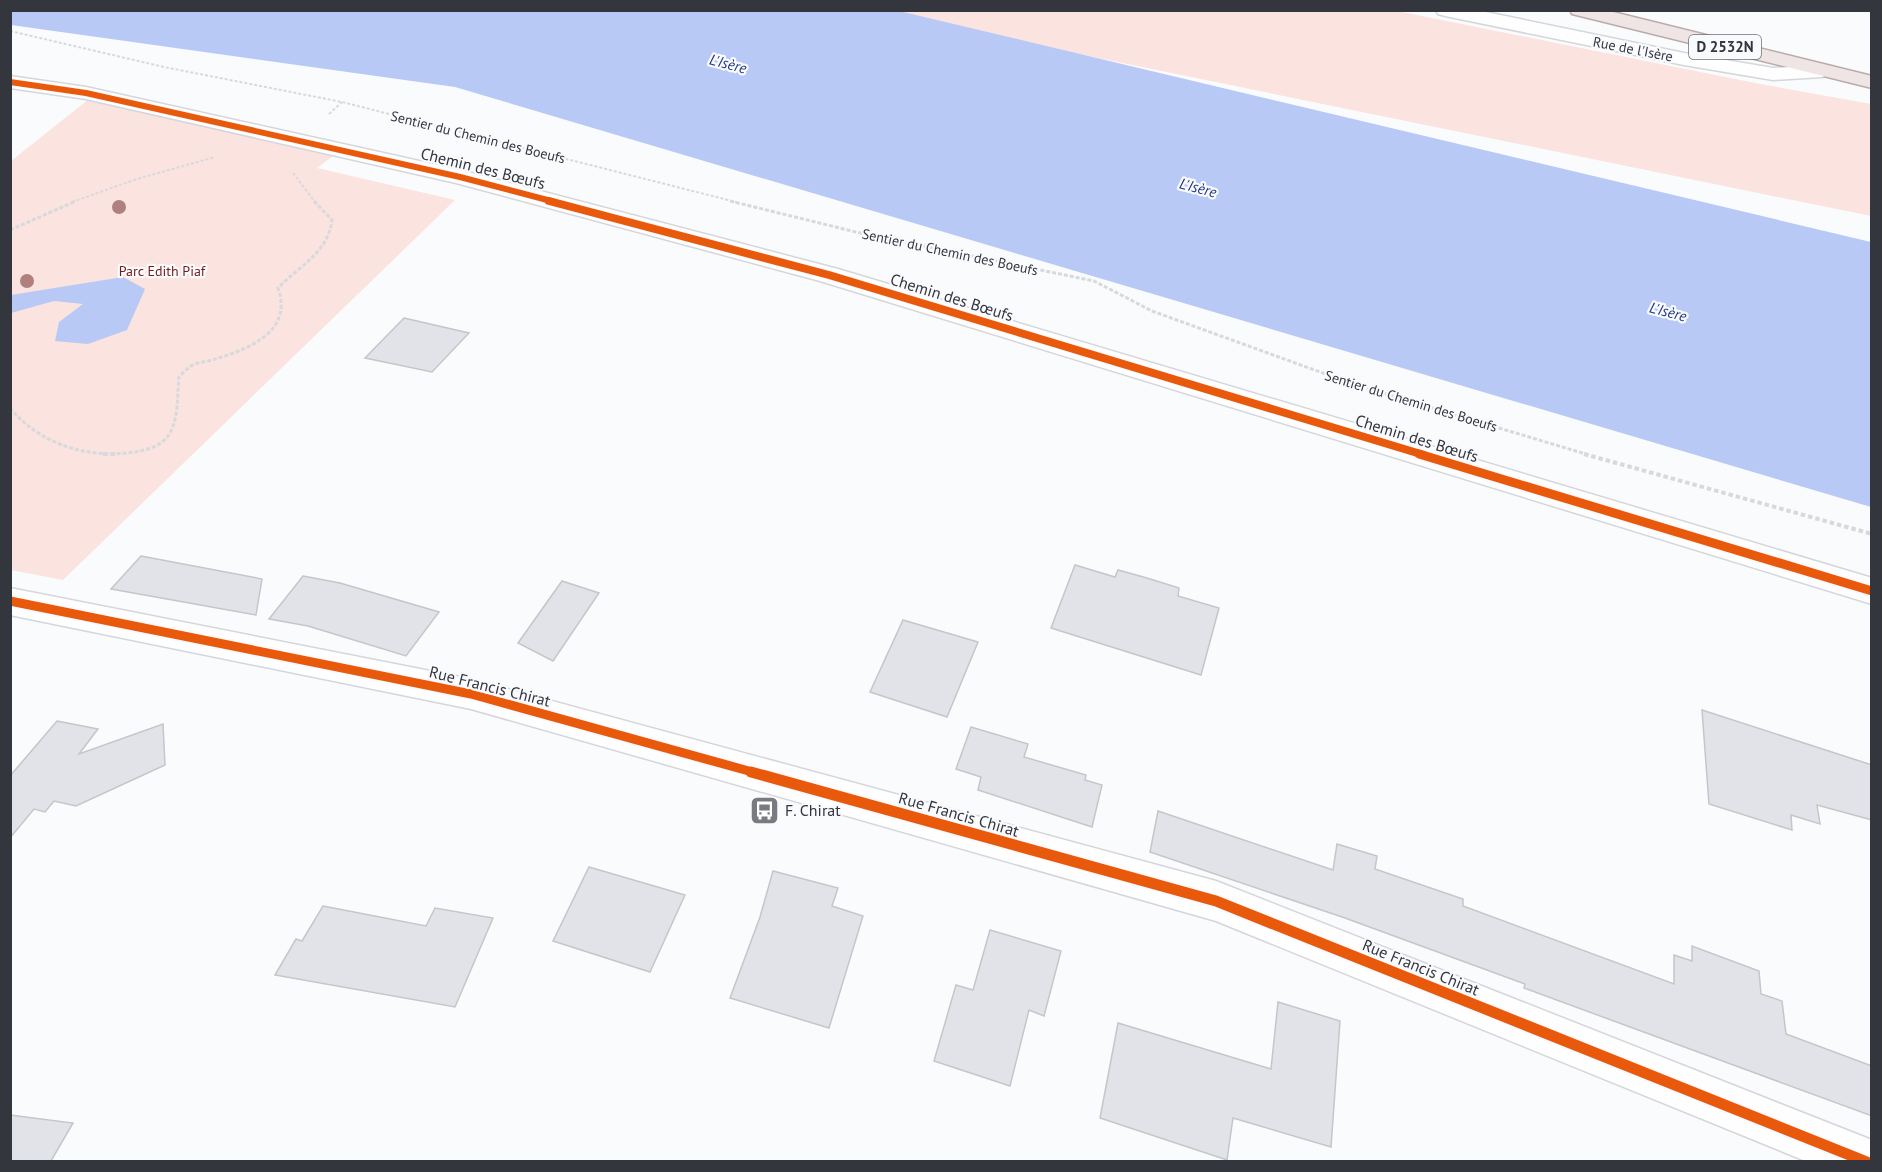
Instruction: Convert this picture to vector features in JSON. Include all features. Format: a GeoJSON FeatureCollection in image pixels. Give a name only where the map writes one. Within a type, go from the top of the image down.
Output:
{"type":"FeatureCollection","features":[{"type":"Feature","properties":{"kind":"main road","name":"D 2532N"},"geometry":{"type":"LineString","coordinates":[[1579,10],[1872,82]]}},
{"type":"Feature","properties":{"kind":"street","name":"Rue de l'Isère"},"geometry":{"type":"LineString","coordinates":[[1445,10],[1683,59],[1773,74],[1822,71]]}},
{"type":"Feature","properties":{"kind":"street","name":"Chemin des Bœufs"},"geometry":{"type":"LineString","coordinates":[[10,82],[86,93],[460,177],[829,276],[1872,591]]}},
{"type":"Feature","properties":{"kind":"street","name":"Rue Francis Chirat"},"geometry":{"type":"LineString","coordinates":[[10,601],[471,694],[1216,901],[1867,1161]]}},
{"type":"Feature","properties":{"kind":"path"},"geometry":{"type":"LineString","coordinates":[[10,230],[42,214],[137,178],[221,156]]}},
{"type":"Feature","properties":{"kind":"path"},"geometry":{"type":"LineString","coordinates":[[10,408],[16,416],[39,433],[70,450],[122,456],[154,448],[167,437],[174,423],[179,377],[193,364],[213,360],[261,341],[277,325],[282,299],[278,288],[287,277],[321,251],[328,238],[332,220],[307,194],[289,168]]}},
{"type":"Feature","properties":{"kind":"green space"},"geometry":{"type":"Polygon","coordinates":[[[868,11],[1397,11],[1871,104],[1871,216],[868,11]]]}},
{"type":"Feature","properties":{"kind":"green space","name":"Parc Edith Piaf"},"geometry":{"type":"Polygon","coordinates":[[[89,99],[336,154],[317,168],[455,200],[63,580],[11,570],[11,161],[89,99]]]}},
{"type":"Feature","properties":{"kind":"water","name":"L'Isère"},"geometry":{"type":"Polygon","coordinates":[[[11,10],[899,11],[1871,242],[1871,507],[455,87],[11,25],[11,10]]]}},
{"type":"Feature","properties":{"kind":"water"},"geometry":{"type":"Polygon","coordinates":[[[123,277],[145,289],[127,330],[88,344],[55,341],[59,322],[83,304],[54,301],[11,313],[11,295],[123,277]]]}},
{"type":"Feature","properties":{"kind":"building"},"geometry":{"type":"Polygon","coordinates":[[[404,318],[469,333],[432,372],[365,358],[404,318]]]}},
{"type":"Feature","properties":{"kind":"building"},"geometry":{"type":"Polygon","coordinates":[[[141,556],[262,579],[256,615],[111,589],[141,556]]]}},
{"type":"Feature","properties":{"kind":"building"},"geometry":{"type":"Polygon","coordinates":[[[1075,565],[1115,577],[1118,570],[1147,578],[1179,588],[1178,596],[1219,608],[1201,675],[1051,628],[1075,565]]]}},
{"type":"Feature","properties":{"kind":"building"},"geometry":{"type":"Polygon","coordinates":[[[303,576],[340,583],[439,612],[406,656],[308,626],[269,619],[303,576]]]}},
{"type":"Feature","properties":{"kind":"building"},"geometry":{"type":"Polygon","coordinates":[[[562,581],[599,593],[553,661],[518,643],[562,581]]]}},
{"type":"Feature","properties":{"kind":"building"},"geometry":{"type":"Polygon","coordinates":[[[903,620],[978,642],[947,717],[870,692],[903,620]]]}},
{"type":"Feature","properties":{"kind":"building"},"geometry":{"type":"Polygon","coordinates":[[[1702,710],[1872,765],[1872,820],[1817,805],[1820,824],[1791,815],[1792,830],[1709,804],[1702,710]]]}},
{"type":"Feature","properties":{"kind":"building"},"geometry":{"type":"Polygon","coordinates":[[[57,721],[98,729],[79,754],[163,724],[165,765],[76,806],[54,801],[45,812],[34,809],[10,838],[10,776],[57,721]]]}},
{"type":"Feature","properties":{"kind":"building"},"geometry":{"type":"Polygon","coordinates":[[[971,727],[1028,744],[1024,757],[1086,775],[1085,780],[1102,785],[1092,827],[978,790],[981,777],[956,769],[971,727]]]}},
{"type":"Feature","properties":{"kind":"building"},"geometry":{"type":"Polygon","coordinates":[[[1158,811],[1333,870],[1337,844],[1377,856],[1375,869],[1463,899],[1463,906],[1674,984],[1674,955],[1692,961],[1692,946],[1759,971],[1761,994],[1782,1001],[1786,1034],[1872,1066],[1872,1116],[1524,988],[1525,984],[1345,918],[1150,852],[1158,811]]]}},
{"type":"Feature","properties":{"kind":"building"},"geometry":{"type":"Polygon","coordinates":[[[589,867],[685,895],[650,972],[553,941],[589,867]]]}},
{"type":"Feature","properties":{"kind":"building"},"geometry":{"type":"Polygon","coordinates":[[[773,871],[838,888],[832,906],[863,916],[829,1028],[730,998],[760,917],[773,871]]]}},
{"type":"Feature","properties":{"kind":"building"},"geometry":{"type":"Polygon","coordinates":[[[323,906],[426,926],[435,908],[493,918],[455,1007],[275,975],[296,939],[302,941],[323,906]]]}},
{"type":"Feature","properties":{"kind":"building"},"geometry":{"type":"Polygon","coordinates":[[[990,930],[1061,951],[1044,1016],[1029,1010],[1010,1086],[934,1061],[956,985],[973,990],[990,930]]]}},
{"type":"Feature","properties":{"kind":"building"},"geometry":{"type":"Polygon","coordinates":[[[1278,1002],[1340,1021],[1331,1147],[1233,1118],[1227,1160],[1100,1118],[1118,1023],[1271,1069],[1278,1002]]]}},
{"type":"Feature","properties":{"kind":"building"},"geometry":{"type":"Polygon","coordinates":[[[10,1115],[73,1123],[51,1161],[10,1161],[10,1115]]]}},
{"type":"Feature","properties":{"kind":"cycle path"},"geometry":{"type":"LineString","coordinates":[[10,82],[86,93],[460,177],[829,275],[1872,591]]}},
{"type":"Feature","properties":{"kind":"cycle path"},"geometry":{"type":"LineString","coordinates":[[10,601],[471,694],[1216,901],[1867,1162]]}},
{"type":"Feature","properties":{"kind":"place","name":"F. Chirat"},"geometry":{"type":"Point","coordinates":[764,810]}}]}
